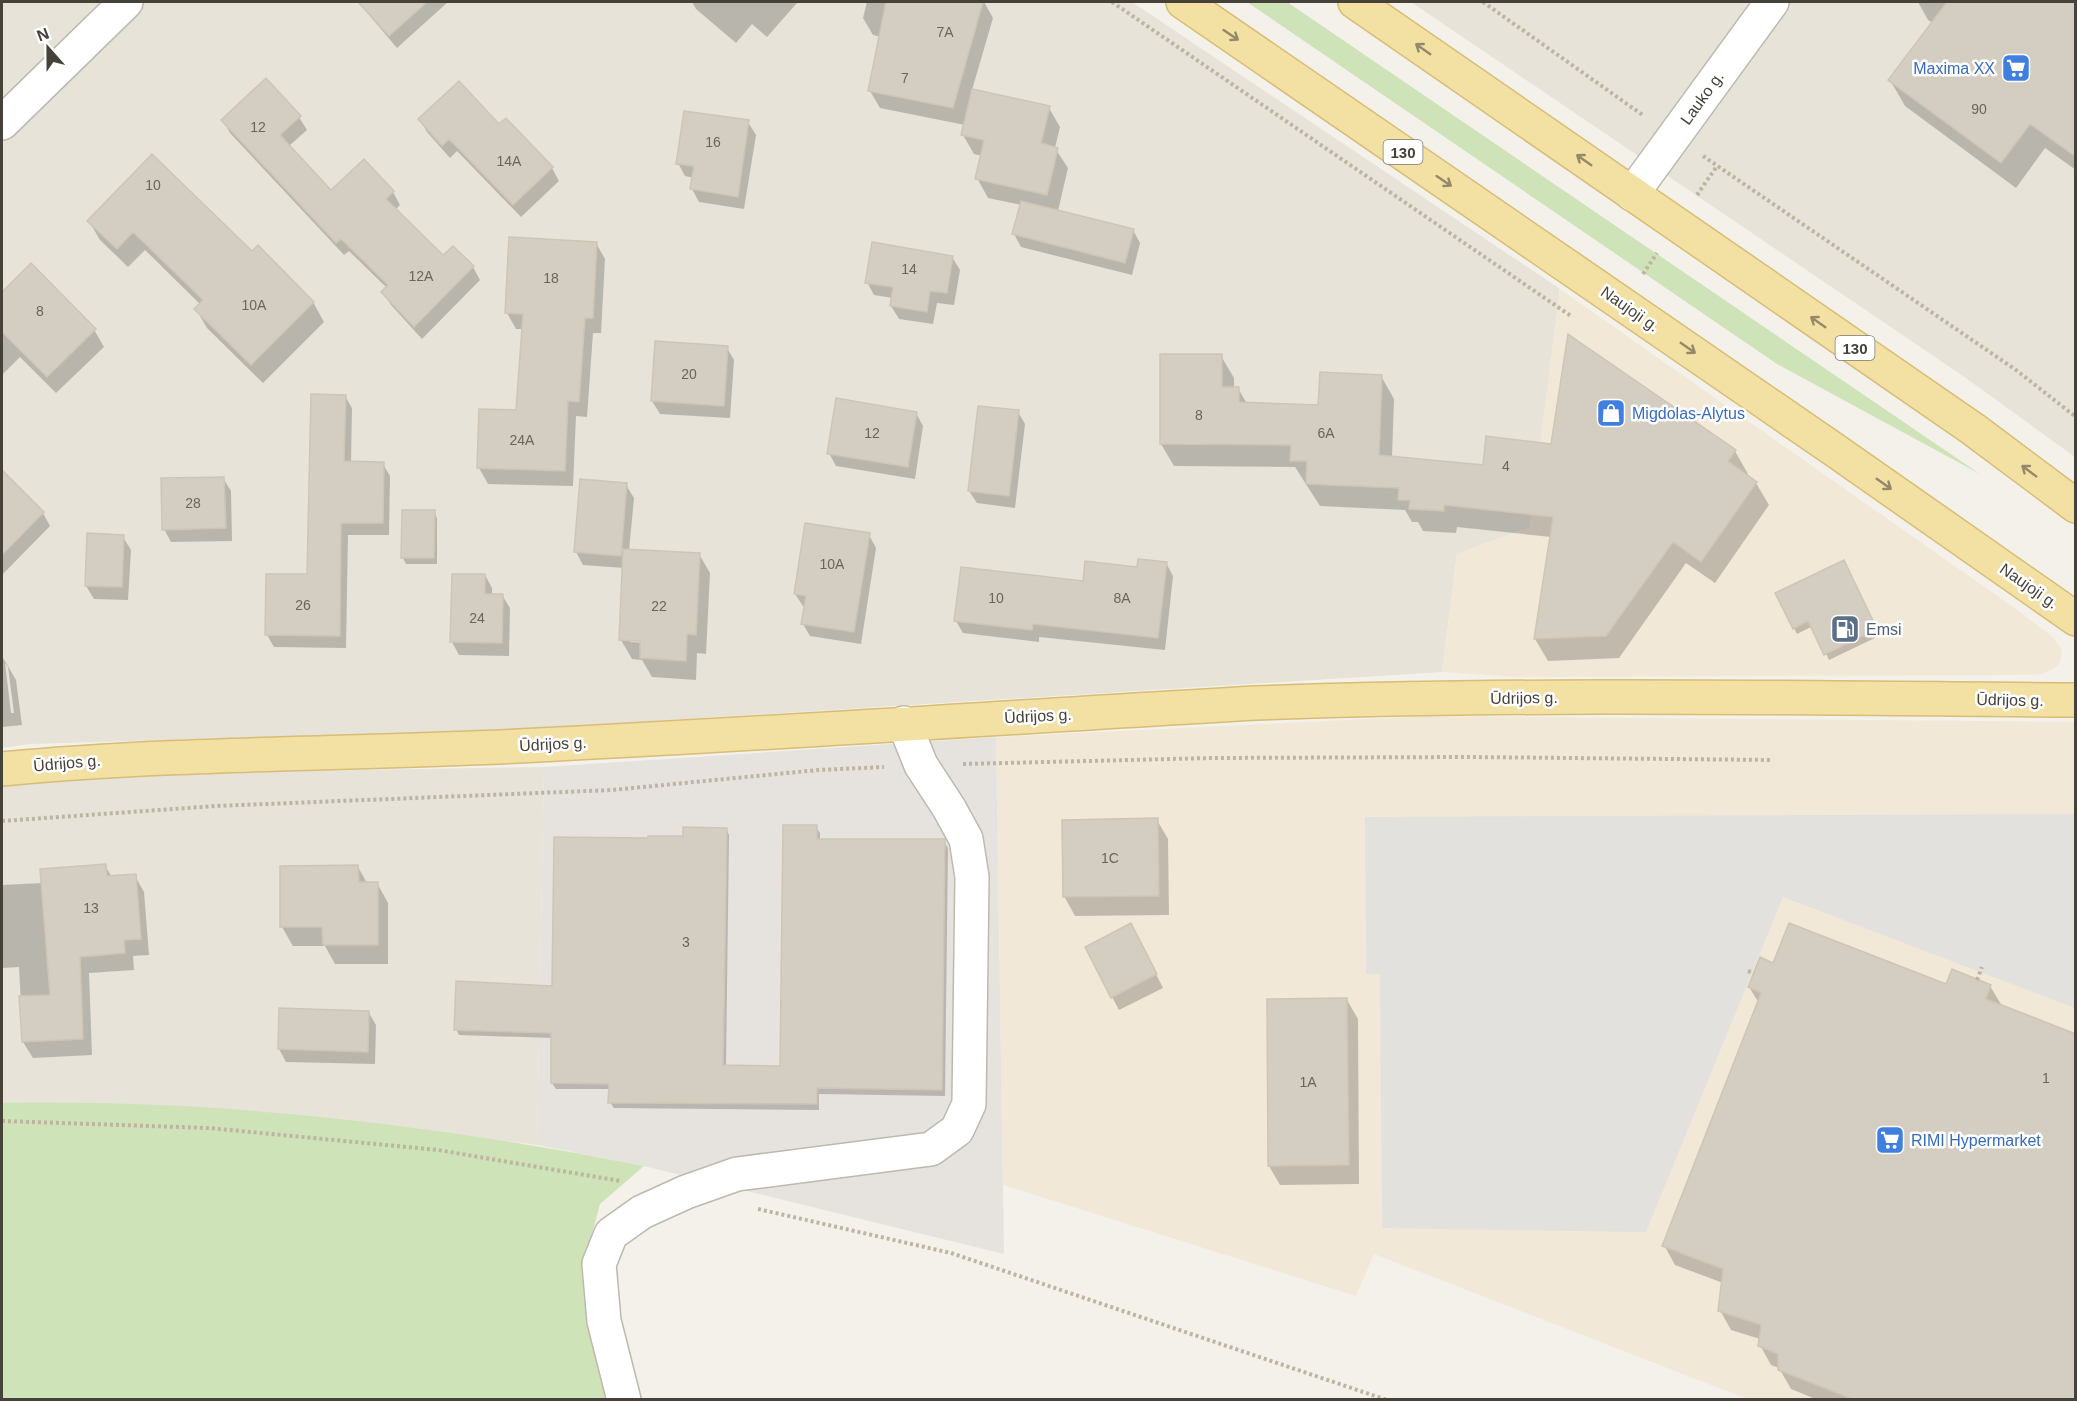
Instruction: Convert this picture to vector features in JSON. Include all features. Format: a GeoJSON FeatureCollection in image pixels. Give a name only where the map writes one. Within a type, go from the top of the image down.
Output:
{"type":"FeatureCollection","features":[{"type":"Feature","properties":{"kind":"main road","name":"Naujoji g."},"geometry":{"type":"LineString","coordinates":[[1183,2],[2076,618]]}},
{"type":"Feature","properties":{"kind":"main road","name":"130"},"geometry":{"type":"LineString","coordinates":[[1355,2],[1973,429],[2076,506]]}},
{"type":"Feature","properties":{"kind":"main road","name":"Ūdrijos g."},"geometry":{"type":"LineString","coordinates":[[2,769],[94,761],[723,736],[904,723],[1345,700],[1679,696],[2076,700]]}},
{"type":"Feature","properties":{"kind":"street"},"geometry":{"type":"LineString","coordinates":[[2,123],[126,2]]}},
{"type":"Feature","properties":{"kind":"street","name":"Lauko g."},"geometry":{"type":"LineString","coordinates":[[1632,194],[1772,2]]}},
{"type":"Feature","properties":{"kind":"street"},"geometry":{"type":"LineString","coordinates":[[624,1400],[604,1322],[599,1264],[611,1234],[642,1212],[686,1192],[737,1174],[931,1149],[957,1130],[969,1104],[972,877],[966,839],[921,765],[904,723]]}},
{"type":"Feature","properties":{"kind":"path"},"geometry":{"type":"LineString","coordinates":[[1112,2],[1572,317]]}},
{"type":"Feature","properties":{"kind":"path"},"geometry":{"type":"LineString","coordinates":[[1483,2],[2016,370],[2076,417]]}},
{"type":"Feature","properties":{"kind":"path"},"geometry":{"type":"LineString","coordinates":[[1977,980],[1982,967]]}},
{"type":"Feature","properties":{"kind":"path"},"geometry":{"type":"LineString","coordinates":[[1748,971],[1754,973]]}},
{"type":"Feature","properties":{"kind":"shaded area"},"geometry":{"type":"Polygon","coordinates":[[[2,2],[1132,2],[1560,289],[1530,527],[1457,554],[1442,672],[508,730],[30,744],[2,748],[2,2]]]}},
{"type":"Feature","properties":{"kind":"shaded area"},"geometry":{"type":"Polygon","coordinates":[[[1411,2],[2075,2],[2075,457],[1963,376],[1411,2]]]}},
{"type":"Feature","properties":{"kind":"shaded area"},"geometry":{"type":"Polygon","coordinates":[[[1560,289],[2013,607],[2053,637],[2062,650],[2060,663],[2042,674],[2030,675],[1515,677],[1442,672],[1457,554],[1530,527],[1560,289]]]}},
{"type":"Feature","properties":{"kind":"shaded area"},"geometry":{"type":"Polygon","coordinates":[[[1434,716],[2075,722],[2075,1399],[1747,1399],[1374,1254],[1356,1296],[1003,1185],[996,737],[1434,716]]]}},
{"type":"Feature","properties":{"kind":"shaded area"},"geometry":{"type":"Polygon","coordinates":[[[996,737],[1004,1254],[644,1166],[537,1145],[544,767],[996,737]]]}},
{"type":"Feature","properties":{"kind":"shaded area"},"geometry":{"type":"Polygon","coordinates":[[[544,767],[537,1145],[325,1118],[2,1103],[2,786],[153,773],[544,767]]]}},
{"type":"Feature","properties":{"kind":"shaded area"},"geometry":{"type":"Polygon","coordinates":[[[2075,814],[2075,1008],[1783,897],[1646,1232],[1382,1228],[1380,974],[1366,974],[1365,817],[2075,814]]]}},
{"type":"Feature","properties":{"kind":"green space"},"geometry":{"type":"Polygon","coordinates":[[[1247,2],[1287,2],[1980,474],[1777,364],[1247,2]]]}},
{"type":"Feature","properties":{"kind":"green space"},"geometry":{"type":"Polygon","coordinates":[[[2,1103],[163,1105],[324,1117],[485,1138],[644,1166],[600,1204],[586,1256],[608,1399],[2,1399],[2,1103]]]}},
{"type":"Feature","properties":{"kind":"building"},"geometry":{"type":"Polygon","coordinates":[[[358,2],[427,2],[389,36],[358,2]]]}},
{"type":"Feature","properties":{"kind":"building"},"geometry":{"type":"Polygon","coordinates":[[[886,2],[983,2],[953,108],[868,91],[886,2]]]}},
{"type":"Feature","properties":{"kind":"building"},"geometry":{"type":"Polygon","coordinates":[[[1947,2],[2076,2],[2076,157],[2030,124],[2001,163],[1888,80],[1947,2]]]}},
{"type":"Feature","properties":{"kind":"building"},"geometry":{"type":"Polygon","coordinates":[[[266,78],[301,116],[280,135],[331,190],[364,159],[394,191],[386,199],[443,255],[453,246],[474,266],[414,327],[381,292],[388,285],[341,239],[336,243],[221,120],[266,78]]]}},
{"type":"Feature","properties":{"kind":"building"},"geometry":{"type":"Polygon","coordinates":[[[459,81],[499,124],[506,118],[553,167],[513,205],[449,139],[442,146],[418,119],[459,81]]]}},
{"type":"Feature","properties":{"kind":"building"},"geometry":{"type":"Polygon","coordinates":[[[972,89],[1050,106],[1041,143],[1058,148],[1047,195],[975,179],[984,140],[961,135],[972,89]]]}},
{"type":"Feature","properties":{"kind":"building"},"geometry":{"type":"Polygon","coordinates":[[[684,111],[749,120],[738,197],[690,189],[694,166],[676,164],[684,111]]]}},
{"type":"Feature","properties":{"kind":"building"},"geometry":{"type":"Polygon","coordinates":[[[152,154],[252,251],[258,245],[314,302],[251,365],[194,309],[203,300],[133,232],[117,249],[87,221],[152,154]]]}},
{"type":"Feature","properties":{"kind":"building"},"geometry":{"type":"Polygon","coordinates":[[[1021,201],[1134,229],[1125,263],[1012,234],[1021,201]]]}},
{"type":"Feature","properties":{"kind":"building"},"geometry":{"type":"Polygon","coordinates":[[[509,237],[597,242],[593,318],[585,318],[579,402],[568,401],[565,471],[477,468],[479,409],[516,410],[523,314],[505,313],[509,237]]]}},
{"type":"Feature","properties":{"kind":"building"},"geometry":{"type":"Polygon","coordinates":[[[872,242],[953,256],[947,293],[930,291],[927,312],[890,306],[893,287],[865,283],[872,242]]]}},
{"type":"Feature","properties":{"kind":"building"},"geometry":{"type":"Polygon","coordinates":[[[31,263],[96,329],[47,377],[2,332],[2,292],[31,263]]]}},
{"type":"Feature","properties":{"kind":"building"},"geometry":{"type":"Polygon","coordinates":[[[1568,334],[1736,450],[1728,461],[1757,482],[1701,562],[1673,542],[1606,636],[1534,639],[1553,517],[1444,505],[1444,511],[1409,509],[1410,500],[1398,500],[1399,488],[1306,484],[1307,461],[1290,461],[1291,445],[1160,444],[1160,354],[1222,354],[1222,387],[1239,387],[1239,402],[1318,405],[1320,372],[1382,375],[1379,455],[1483,465],[1486,436],[1551,444],[1568,334]]]}},
{"type":"Feature","properties":{"kind":"building"},"geometry":{"type":"Polygon","coordinates":[[[655,341],[728,346],[724,406],[651,401],[655,341]]]}},
{"type":"Feature","properties":{"kind":"building"},"geometry":{"type":"Polygon","coordinates":[[[311,394],[346,395],[344,461],[384,462],[383,523],[341,523],[340,636],[265,635],[266,574],[307,574],[311,394]]]}},
{"type":"Feature","properties":{"kind":"building"},"geometry":{"type":"Polygon","coordinates":[[[836,398],[917,412],[908,467],[827,454],[836,398]]]}},
{"type":"Feature","properties":{"kind":"building"},"geometry":{"type":"Polygon","coordinates":[[[978,406],[1019,410],[1009,496],[968,491],[978,406]]]}},
{"type":"Feature","properties":{"kind":"building"},"geometry":{"type":"Polygon","coordinates":[[[2,470],[44,512],[2,555],[2,470]]]}},
{"type":"Feature","properties":{"kind":"building"},"geometry":{"type":"Polygon","coordinates":[[[224,477],[226,528],[162,530],[161,478],[224,477]]]}},
{"type":"Feature","properties":{"kind":"building"},"geometry":{"type":"Polygon","coordinates":[[[580,479],[627,483],[621,556],[574,552],[580,479]]]}},
{"type":"Feature","properties":{"kind":"building"},"geometry":{"type":"Polygon","coordinates":[[[402,510],[435,510],[434,558],[401,558],[402,510]]]}},
{"type":"Feature","properties":{"kind":"building"},"geometry":{"type":"Polygon","coordinates":[[[805,523],[870,533],[854,632],[801,624],[806,596],[794,594],[805,523]]]}},
{"type":"Feature","properties":{"kind":"building"},"geometry":{"type":"Polygon","coordinates":[[[87,533],[124,535],[122,587],[85,586],[87,533]]]}},
{"type":"Feature","properties":{"kind":"building"},"geometry":{"type":"Polygon","coordinates":[[[623,549],[700,553],[696,635],[687,634],[686,661],[640,658],[640,641],[619,640],[623,549]]]}},
{"type":"Feature","properties":{"kind":"building"},"geometry":{"type":"Polygon","coordinates":[[[1138,559],[1167,562],[1158,638],[1033,624],[1032,630],[954,621],[961,567],[1083,581],[1085,561],[1137,567],[1138,559]]]}},
{"type":"Feature","properties":{"kind":"building"},"geometry":{"type":"Polygon","coordinates":[[[1844,560],[1877,629],[1824,655],[1808,621],[1793,629],[1775,593],[1844,560]]]}},
{"type":"Feature","properties":{"kind":"building"},"geometry":{"type":"Polygon","coordinates":[[[452,574],[485,574],[485,594],[503,594],[502,643],[450,642],[452,574]]]}},
{"type":"Feature","properties":{"kind":"building"},"geometry":{"type":"Polygon","coordinates":[[[1158,818],[1159,896],[1063,897],[1062,820],[1158,818]]]}},
{"type":"Feature","properties":{"kind":"building"},"geometry":{"type":"Polygon","coordinates":[[[783,825],[817,825],[817,839],[945,839],[942,1090],[817,1088],[817,1104],[608,1103],[609,1084],[551,1083],[551,1033],[454,1030],[456,981],[552,986],[554,837],[648,838],[648,836],[683,836],[683,827],[727,828],[723,1065],[780,1066],[783,825]]]}},
{"type":"Feature","properties":{"kind":"building"},"geometry":{"type":"Polygon","coordinates":[[[106,864],[107,876],[136,874],[141,939],[124,940],[125,953],[80,957],[83,1039],[22,1042],[19,996],[50,995],[40,869],[106,864]]]}},
{"type":"Feature","properties":{"kind":"building"},"geometry":{"type":"Polygon","coordinates":[[[358,865],[359,882],[378,882],[378,945],[323,945],[322,927],[280,927],[280,866],[358,865]]]}},
{"type":"Feature","properties":{"kind":"building"},"geometry":{"type":"Polygon","coordinates":[[[1131,923],[1157,974],[1111,998],[1085,947],[1131,923]]]}},
{"type":"Feature","properties":{"kind":"building","name":"RIMI Hypermarket"},"geometry":{"type":"Polygon","coordinates":[[[1789,923],[1946,984],[1952,969],[1991,985],[1986,999],[2076,1034],[2076,1400],[1855,1400],[1778,1370],[1778,1354],[1758,1346],[1761,1325],[1718,1311],[1723,1269],[1662,1246],[1761,993],[1748,987],[1760,957],[1773,963],[1789,923]]]}},
{"type":"Feature","properties":{"kind":"building"},"geometry":{"type":"Polygon","coordinates":[[[1347,998],[1349,1165],[1268,1166],[1267,999],[1347,998]]]}},
{"type":"Feature","properties":{"kind":"building"},"geometry":{"type":"Polygon","coordinates":[[[279,1008],[369,1011],[368,1052],[278,1049],[279,1008]]]}},
{"type":"Feature","properties":{"kind":"place","name":"Maxima XX"},"geometry":{"type":"Point","coordinates":[2016,68]}},
{"type":"Feature","properties":{"kind":"place","name":"Migdolas-Alytus"},"geometry":{"type":"Point","coordinates":[1611,413]}},
{"type":"Feature","properties":{"kind":"place","name":"Emsi"},"geometry":{"type":"Point","coordinates":[1845,629]}},
{"type":"Feature","properties":{"kind":"place","name":"RIMI Hypermarket"},"geometry":{"type":"Point","coordinates":[1890,1140]}}]}
